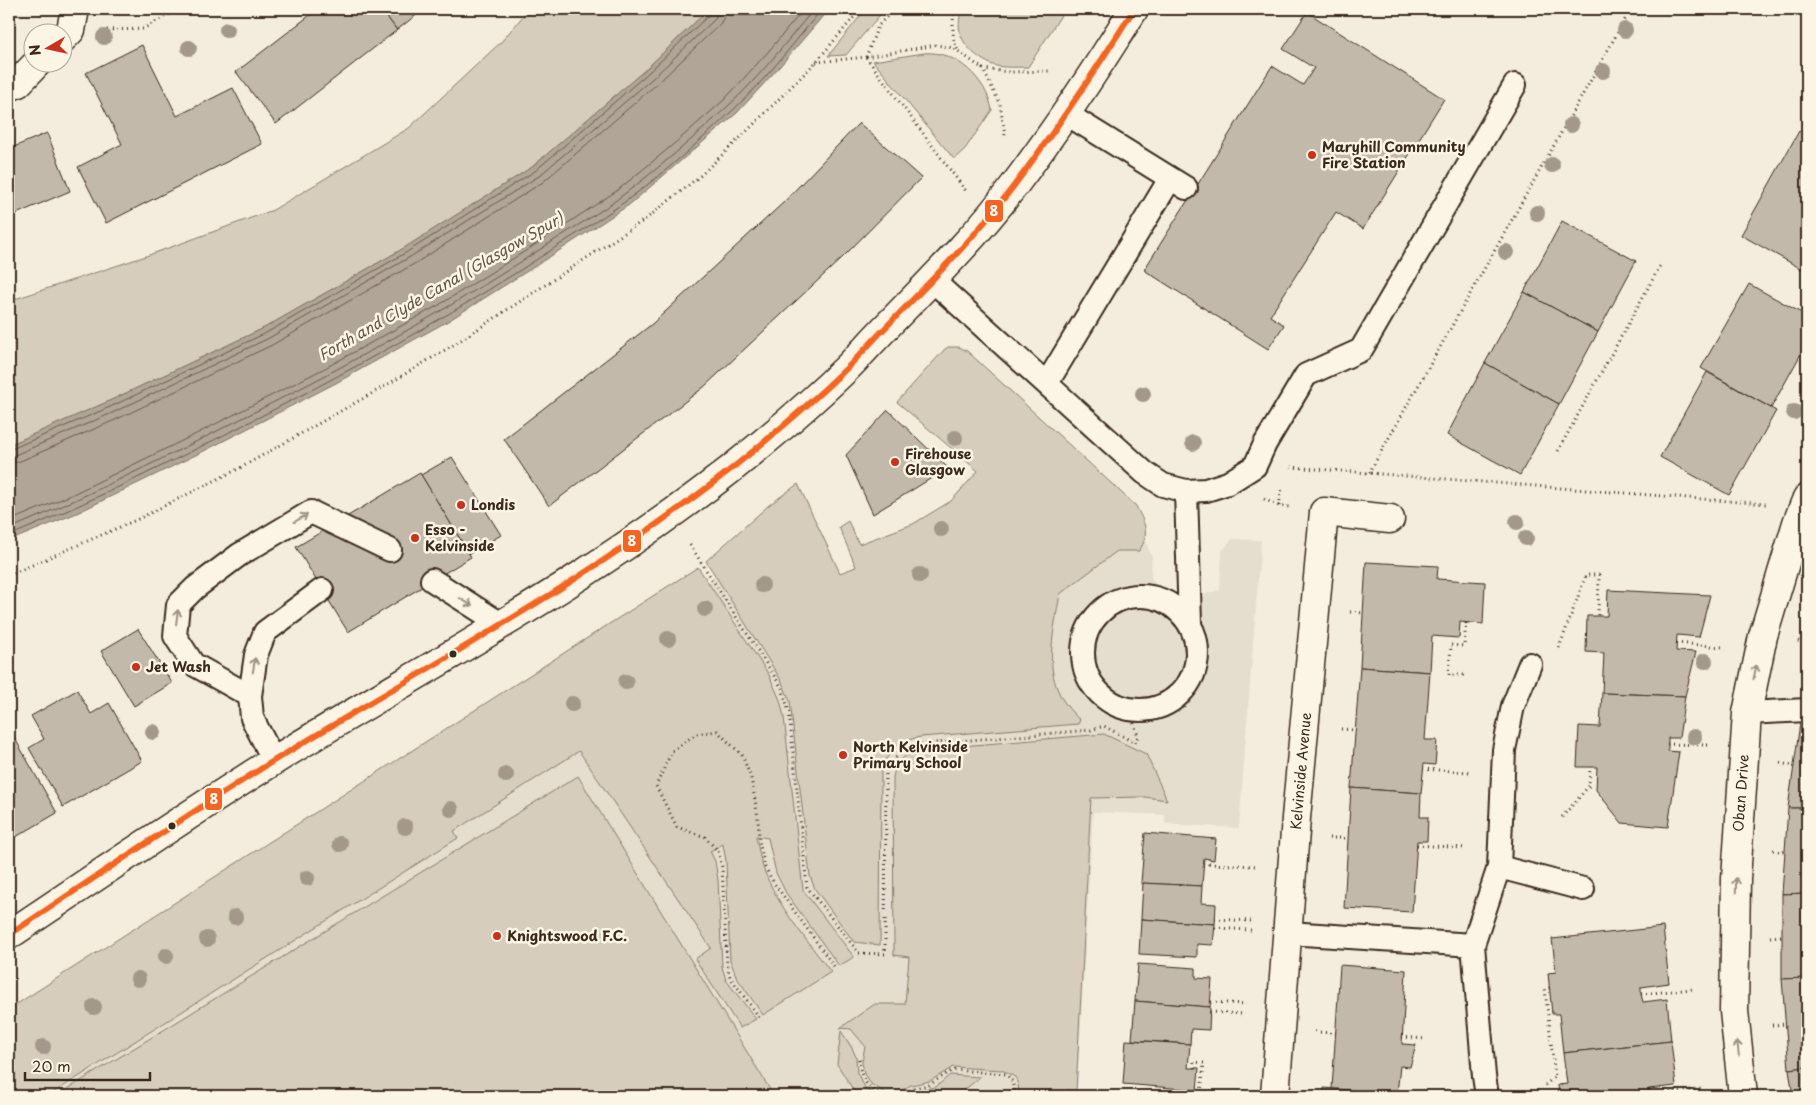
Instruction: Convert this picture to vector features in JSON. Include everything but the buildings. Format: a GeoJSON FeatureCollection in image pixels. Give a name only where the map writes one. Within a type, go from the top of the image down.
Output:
{"type":"FeatureCollection","features":[{"type":"Feature","properties":{"kind":"main road"},"geometry":{"type":"LineString","coordinates":[[9,935],[131,852],[274,761],[501,624],[601,561],[670,514],[732,468],[803,408],[847,367],[932,280],[987,219],[1012,188],[1065,113],[1134,9]]}},
{"type":"Feature","properties":{"kind":"main road"},"geometry":{"type":"LineString","coordinates":[[9,87],[18,83],[28,72]]}},
{"type":"Feature","properties":{"kind":"main road","name":"Oban Drive"},"geometry":{"type":"LineString","coordinates":[[1743,1096],[1734,1011],[1734,992],[1736,879],[1747,713],[1763,636],[1797,523],[1807,498]]}},
{"type":"Feature","properties":{"kind":"main road"},"geometry":{"type":"LineString","coordinates":[[1324,512],[1390,519]]}},
{"type":"Feature","properties":{"kind":"main road","name":"Kelvinside Avenue"},"geometry":{"type":"LineString","coordinates":[[1275,1096],[1296,818],[1324,512]]}},
{"type":"Feature","properties":{"kind":"lane"},"geometry":{"type":"LineString","coordinates":[[932,280],[1145,473],[1164,485],[1186,491],[1206,490],[1228,483],[1255,466],[1265,444],[1306,375],[1361,350],[1515,85]]}},
{"type":"Feature","properties":{"kind":"lane"},"geometry":{"type":"LineString","coordinates":[[1047,383],[1178,183],[1065,113]]}},
{"type":"Feature","properties":{"kind":"lane"},"geometry":{"type":"LineString","coordinates":[[1186,491],[1190,623],[1196,641],[1197,660],[1192,678],[1182,693],[1166,704],[1148,710],[1130,710],[1112,704],[1097,692],[1087,677],[1082,658],[1084,639],[1091,621],[1105,607],[1122,598],[1141,595],[1160,599],[1177,609],[1190,623]]}},
{"type":"Feature","properties":{"kind":"lane"},"geometry":{"type":"LineString","coordinates":[[250,696],[193,664],[175,636],[178,606],[195,588],[239,555],[311,512],[390,550]]}},
{"type":"Feature","properties":{"kind":"lane"},"geometry":{"type":"LineString","coordinates":[[432,580],[501,624]]}},
{"type":"Feature","properties":{"kind":"lane"},"geometry":{"type":"LineString","coordinates":[[274,761],[252,718],[250,696],[256,654],[265,632],[322,590]]}},
{"type":"Feature","properties":{"kind":"lane"},"geometry":{"type":"LineString","coordinates":[[1487,1096],[1473,946],[1499,867],[1504,750],[1513,706],[1530,664]]}},
{"type":"Feature","properties":{"kind":"lane"},"geometry":{"type":"LineString","coordinates":[[1747,713],[1807,710]]}},
{"type":"Feature","properties":{"kind":"lane"},"geometry":{"type":"LineString","coordinates":[[1499,867],[1583,889]]}},
{"type":"Feature","properties":{"kind":"lane"},"geometry":{"type":"LineString","coordinates":[[1288,933],[1473,946]]}},
{"type":"Feature","properties":{"kind":"path"},"geometry":{"type":"LineString","coordinates":[[72,26],[143,29],[178,9]]}},
{"type":"Feature","properties":{"kind":"path"},"geometry":{"type":"LineString","coordinates":[[9,575],[136,520],[209,484],[385,386],[455,344],[646,219],[707,170],[816,62],[861,9]]}},
{"type":"Feature","properties":{"kind":"path"},"geometry":{"type":"LineString","coordinates":[[866,57],[878,26],[894,9]]}},
{"type":"Feature","properties":{"kind":"path"},"geometry":{"type":"LineString","coordinates":[[954,9],[952,33],[953,42],[958,51]]}},
{"type":"Feature","properties":{"kind":"path"},"geometry":{"type":"LineString","coordinates":[[1369,473],[1631,9]]}},
{"type":"Feature","properties":{"kind":"path"},"geometry":{"type":"LineString","coordinates":[[816,62],[866,57],[936,45],[958,51],[983,69],[1000,104],[1012,188]]}},
{"type":"Feature","properties":{"kind":"path"},"geometry":{"type":"LineString","coordinates":[[866,57],[987,219]]}},
{"type":"Feature","properties":{"kind":"path"},"geometry":{"type":"LineString","coordinates":[[983,69],[1009,72],[1094,71]]}},
{"type":"Feature","properties":{"kind":"path"},"geometry":{"type":"LineString","coordinates":[[1558,451],[1660,266]]}},
{"type":"Feature","properties":{"kind":"path"},"geometry":{"type":"LineString","coordinates":[[1255,466],[1369,473],[1776,505],[1797,523]]}},
{"type":"Feature","properties":{"kind":"path"},"geometry":{"type":"LineString","coordinates":[[1228,483],[1278,506],[1324,512]]}},
{"type":"Feature","properties":{"kind":"path"},"geometry":{"type":"LineString","coordinates":[[670,514],[782,688],[789,712],[807,887],[859,953],[885,954],[886,774],[892,760],[911,745],[1091,730],[1104,726],[1135,743],[1138,736],[1130,710]]}},
{"type":"Feature","properties":{"kind":"path"},"geometry":{"type":"LineString","coordinates":[[1556,654],[1586,575],[1599,575],[1598,616]]}},
{"type":"Feature","properties":{"kind":"path"},"geometry":{"type":"LineString","coordinates":[[1466,623],[1464,646],[1451,645],[1450,675],[1466,675]]}},
{"type":"Feature","properties":{"kind":"path"},"geometry":{"type":"LineString","coordinates":[[1676,643],[1726,647]]}},
{"type":"Feature","properties":{"kind":"path"},"geometry":{"type":"LineString","coordinates":[[759,1017],[730,977],[727,965],[722,867],[718,851],[705,837],[678,827],[656,786],[672,751],[696,734],[717,731],[742,755],[751,778],[758,817],[759,841],[766,868],[774,883],[836,969]]}},
{"type":"Feature","properties":{"kind":"path"},"geometry":{"type":"LineString","coordinates":[[1667,744],[1708,745]]}},
{"type":"Feature","properties":{"kind":"path"},"geometry":{"type":"LineString","coordinates":[[1562,817],[1589,786],[1590,767]]}},
{"type":"Feature","properties":{"kind":"path"},"geometry":{"type":"LineString","coordinates":[[1423,769],[1477,773]]}},
{"type":"Feature","properties":{"kind":"path"},"geometry":{"type":"LineString","coordinates":[[1417,845],[1474,848]]}},
{"type":"Feature","properties":{"kind":"path"},"geometry":{"type":"LineString","coordinates":[[1210,859],[1209,864],[1258,866]]}},
{"type":"Feature","properties":{"kind":"path"},"geometry":{"type":"LineString","coordinates":[[1215,919],[1253,921]]}},
{"type":"Feature","properties":{"kind":"path"},"geometry":{"type":"LineString","coordinates":[[1215,928],[1253,930]]}},
{"type":"Feature","properties":{"kind":"path"},"geometry":{"type":"LineString","coordinates":[[1545,1085],[1555,1077],[1545,989],[1550,988]]}},
{"type":"Feature","properties":{"kind":"path"},"geometry":{"type":"LineString","coordinates":[[1641,994],[1692,989]]}},
{"type":"Feature","properties":{"kind":"path"},"geometry":{"type":"LineString","coordinates":[[1211,1002],[1247,1004]]}},
{"type":"Feature","properties":{"kind":"path"},"geometry":{"type":"LineString","coordinates":[[1210,1012],[1246,1014]]}},
{"type":"Feature","properties":{"kind":"path"},"geometry":{"type":"LineString","coordinates":[[1402,1037],[1425,1039]]}},
{"type":"Feature","properties":{"kind":"path"},"geometry":{"type":"LineString","coordinates":[[859,1059],[861,1073],[866,1082],[872,1090],[883,1096]]}},
{"type":"Feature","properties":{"kind":"path"},"geometry":{"type":"LineString","coordinates":[[1194,1068],[1194,1062],[1204,1063],[1201,1093],[1238,1096]]}},
{"type":"Feature","properties":{"kind":"path"},"geometry":{"type":"LineString","coordinates":[[900,1096],[914,1088],[929,1086],[949,1072],[956,1070],[1006,1074],[1012,1081],[1016,1096]]}},
{"type":"Feature","properties":{"kind":"path"},"geometry":{"type":"LineString","coordinates":[[1650,1095],[1701,1089]]}},
{"type":"Feature","properties":{"kind":"shaded area"},"geometry":{"type":"Polygon","coordinates":[[[529,9],[709,9],[646,69],[532,167],[404,248],[264,328],[107,402],[9,445],[9,301],[149,255],[273,210],[409,128],[501,42],[529,9]]]}},
{"type":"Feature","properties":{"kind":"shaded area"},"geometry":{"type":"Polygon","coordinates":[[[866,9],[885,9],[846,55],[828,56],[866,9]]]}},
{"type":"Feature","properties":{"kind":"shaded area"},"geometry":{"type":"Polygon","coordinates":[[[961,9],[1065,9],[1028,67],[1000,67],[979,57],[965,43],[959,29],[961,9]]]}},
{"type":"Feature","properties":{"kind":"shaded area"},"geometry":{"type":"Polygon","coordinates":[[[924,53],[936,53],[947,56],[968,69],[984,88],[989,99],[992,110],[965,149],[954,159],[873,61],[924,53]]]}},
{"type":"Feature","properties":{"kind":"shaded area"},"geometry":{"type":"Polygon","coordinates":[[[948,347],[959,347],[967,351],[1136,506],[1144,523],[1145,539],[1139,551],[1117,551],[1060,594],[1052,646],[1054,677],[1058,692],[1067,706],[1080,720],[1078,724],[921,737],[900,744],[888,756],[881,769],[880,945],[854,942],[815,889],[810,876],[790,701],[781,680],[706,561],[769,505],[798,484],[840,573],[856,567],[839,527],[848,521],[859,544],[913,524],[951,501],[978,471],[897,402],[948,347]]]}},
{"type":"Feature","properties":{"kind":"shaded area","name":"North Kelvinside Primary School"},"geometry":{"type":"Polygon","coordinates":[[[1050,467],[1144,538],[1152,557],[1151,577],[1164,598],[1188,599],[1220,590],[1222,551],[1232,539],[1261,540],[1239,828],[1165,824],[1165,815],[1093,812],[1077,1092],[1068,1091],[1068,1096],[9,1096],[9,1033],[686,598],[721,573],[792,698],[1050,467]]]}},
{"type":"Feature","properties":{"kind":"shaded area"},"geometry":{"type":"Polygon","coordinates":[[[698,567],[769,675],[780,700],[784,717],[803,890],[854,957],[839,966],[786,893],[776,873],[768,838],[756,836],[763,866],[777,896],[794,923],[831,972],[763,1015],[737,978],[730,960],[726,861],[723,844],[710,851],[715,861],[718,880],[722,967],[726,980],[756,1019],[740,1028],[695,959],[711,948],[579,751],[454,831],[458,838],[48,1096],[9,1096],[9,1009],[698,567]]]}},
{"type":"Feature","properties":{"kind":"shaded area"},"geometry":{"type":"Polygon","coordinates":[[[1104,734],[1146,754],[1167,800],[1145,797],[1091,798],[1076,1091],[1067,1090],[1067,1096],[1019,1096],[1018,1082],[1015,1077],[1002,1070],[953,1067],[930,1081],[911,1085],[893,1095],[887,1094],[871,1084],[864,1074],[862,1062],[865,1046],[851,1029],[840,1028],[875,1004],[905,1004],[909,957],[894,955],[893,778],[897,764],[906,755],[915,750],[1104,734]]]}},
{"type":"Feature","properties":{"kind":"shaded area","name":"Knightswood F.C."},"geometry":{"type":"Polygon","coordinates":[[[578,776],[774,1096],[56,1096],[578,776]]]}},
{"type":"Feature","properties":{"kind":"shaded area"},"geometry":{"type":"Polygon","coordinates":[[[841,1031],[856,1057],[857,1073],[866,1089],[875,1096],[857,1096],[837,1064],[841,1031]]]}},
{"type":"Feature","properties":{"kind":"shaded area"},"geometry":{"type":"Polygon","coordinates":[[[950,1075],[980,1077],[962,1092],[963,1096],[907,1096],[918,1090],[936,1087],[950,1075]]]}},
{"type":"Feature","properties":{"kind":"water","name":"Forth and Clyde Canal (Glasgow Spur)"},"geometry":{"type":"Polygon","coordinates":[[[709,9],[829,9],[737,113],[629,205],[537,265],[448,321],[336,383],[204,451],[77,513],[9,541],[9,445],[107,402],[264,328],[404,248],[532,167],[646,69],[709,9]]]}},
{"type":"Feature","properties":{"kind":"transit line","name":"8"},"geometry":{"type":"LineString","coordinates":[[9,935],[174,824],[275,760],[565,586],[677,510],[761,445],[848,367],[984,223],[1013,187],[1060,122],[1134,9]]}},
{"type":"Feature","properties":{"kind":"place","name":"Maryhill Community Fire Station"},"geometry":{"type":"Point","coordinates":[1312,155]}},
{"type":"Feature","properties":{"kind":"place","name":"Firehouse Glasgow"},"geometry":{"type":"Point","coordinates":[895,462]}},
{"type":"Feature","properties":{"kind":"place","name":"Londis"},"geometry":{"type":"Point","coordinates":[461,505]}},
{"type":"Feature","properties":{"kind":"place","name":"Esso - Kelvinside"},"geometry":{"type":"Point","coordinates":[415,538]}},
{"type":"Feature","properties":{"kind":"place","name":"Jet Wash"},"geometry":{"type":"Point","coordinates":[136,667]}},
{"type":"Feature","properties":{"kind":"place","name":"North Kelvinside Primary School"},"geometry":{"type":"Point","coordinates":[843,755]}},
{"type":"Feature","properties":{"kind":"place","name":"Knightswood F.C."},"geometry":{"type":"Point","coordinates":[497,936]}}]}
